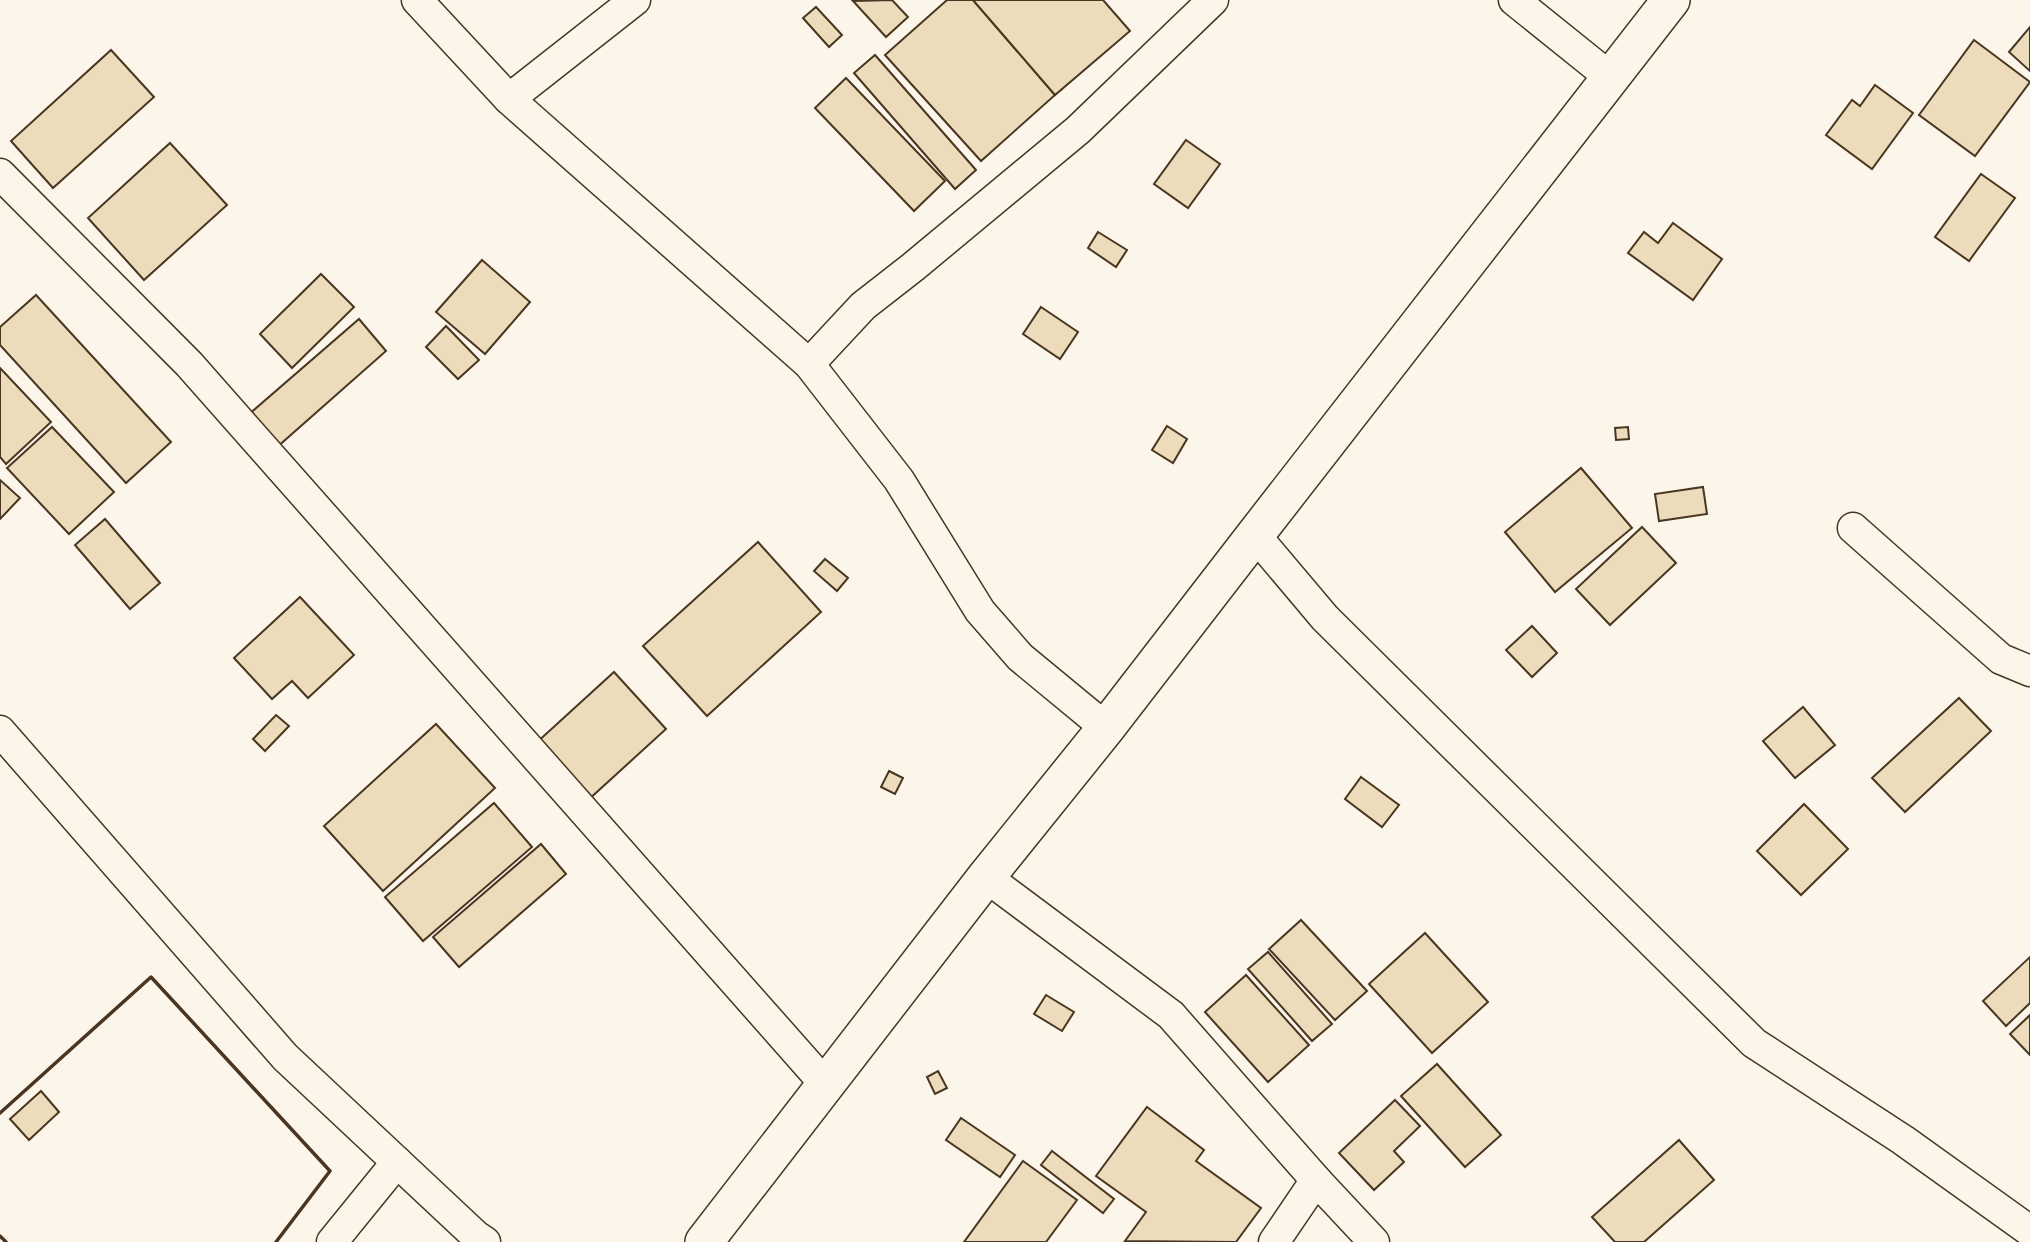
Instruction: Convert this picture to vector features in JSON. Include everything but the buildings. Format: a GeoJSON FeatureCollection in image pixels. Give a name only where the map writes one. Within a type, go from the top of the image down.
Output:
{"type":"FeatureCollection","features":[{"type":"Feature","properties":{"kind":"street"},"geometry":{"type":"LineString","coordinates":[[417,0],[509,99],[809,364],[899,480],[980,611],[1020,657],[1106,728]]}},
{"type":"Feature","properties":{"kind":"street"},"geometry":{"type":"LineString","coordinates":[[509,99],[635,0]]}},
{"type":"Feature","properties":{"kind":"street"},"geometry":{"type":"LineString","coordinates":[[809,364],[863,306],[1078,130],[1213,0]]}},
{"type":"Feature","properties":{"kind":"street"},"geometry":{"type":"LineString","coordinates":[[1514,0],[1611,78]]}},
{"type":"Feature","properties":{"kind":"street"},"geometry":{"type":"LineString","coordinates":[[704,1242],[1671,0]]}},
{"type":"Feature","properties":{"kind":"street"},"geometry":{"type":"LineString","coordinates":[[0,174],[189,365],[826,1085]]}},
{"type":"Feature","properties":{"kind":"street"},"geometry":{"type":"LineString","coordinates":[[1853,528],[2001,659],[2030,671]]}},
{"type":"Feature","properties":{"kind":"street"},"geometry":{"type":"LineString","coordinates":[[1255,535],[1325,618],[1754,1043],[1903,1140],[2030,1231]]}},
{"type":"Feature","properties":{"kind":"street"},"geometry":{"type":"LineString","coordinates":[[0,731],[285,1057],[485,1242]]}},
{"type":"Feature","properties":{"kind":"street"},"geometry":{"type":"LineString","coordinates":[[986,877],[1171,1015],[1374,1242]]}},
{"type":"Feature","properties":{"kind":"street"},"geometry":{"type":"LineString","coordinates":[[332,1242],[397,1162]]}},
{"type":"Feature","properties":{"kind":"street"},"geometry":{"type":"LineString","coordinates":[[1274,1242],[1316,1180]]}},
{"type":"Feature","properties":{"kind":"wall"},"geometry":{"type":"LineString","coordinates":[[0,1113],[151,977],[330,1171],[276,1242]]}},
{"type":"Feature","properties":{"kind":"wall"},"geometry":{"type":"LineString","coordinates":[[0,1236],[6,1242]]}}]}
